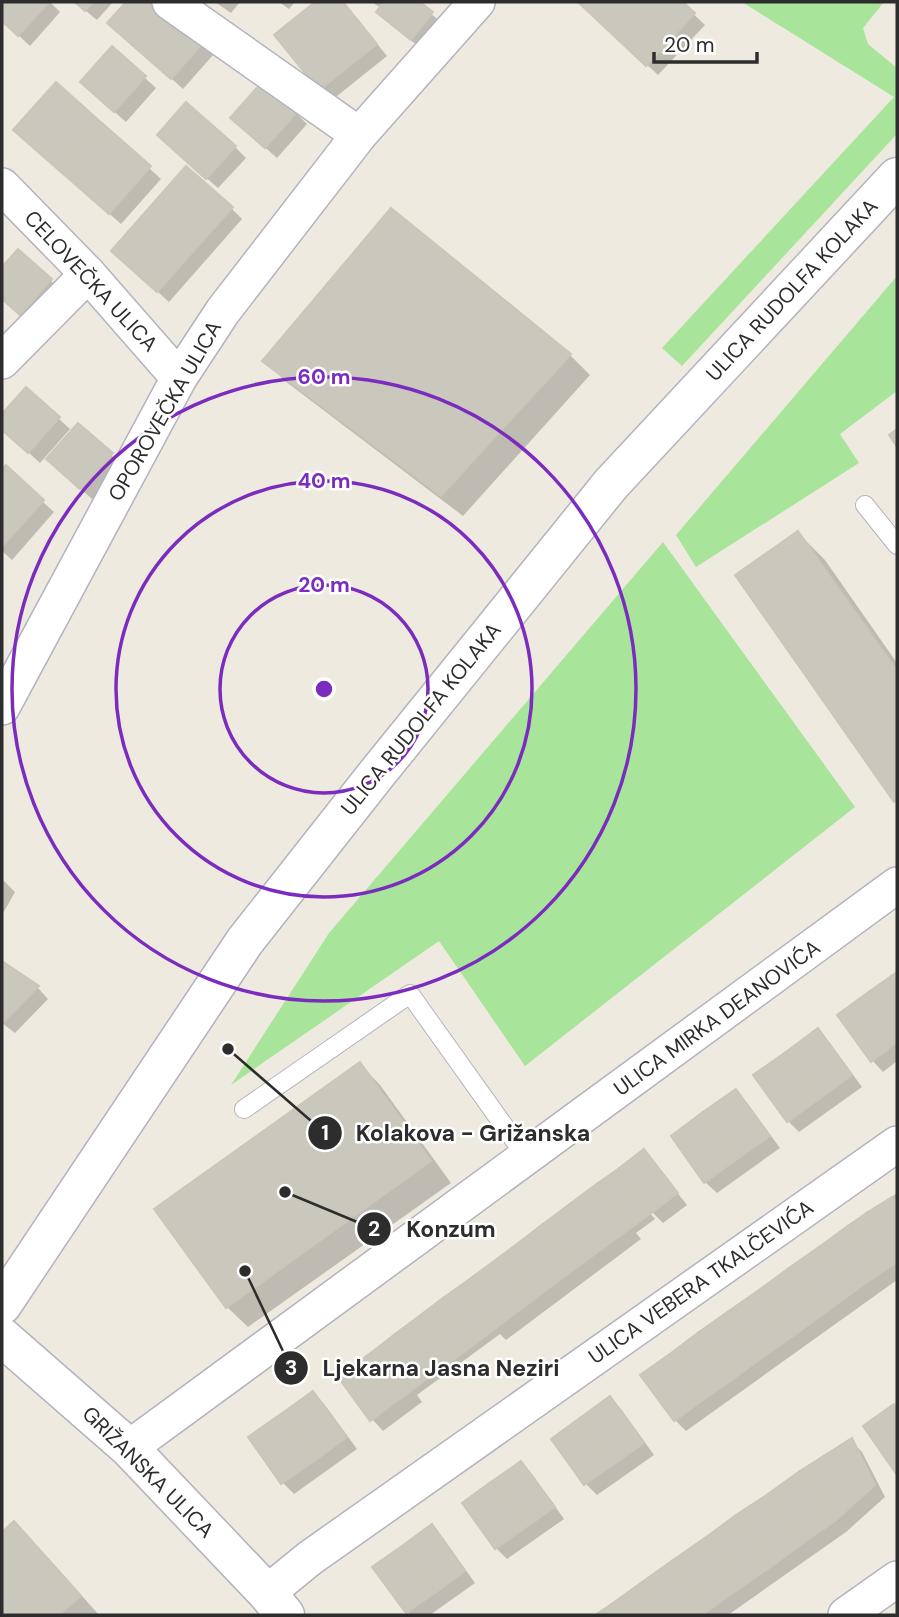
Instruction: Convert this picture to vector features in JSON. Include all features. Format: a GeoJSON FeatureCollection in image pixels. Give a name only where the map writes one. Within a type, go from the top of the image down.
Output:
{"type":"FeatureCollection","features":[{"type":"Feature","properties":{"kind":"main road","name":"ULICA RUDOLFA KOLAKA"},"geometry":{"type":"LineString","coordinates":[[2,1305],[245,941],[374,776],[611,484],[897,177]]}},
{"type":"Feature","properties":{"kind":"main road","name":"GRIŽANSKA ULICA"},"geometry":{"type":"LineString","coordinates":[[2,1337],[129,1448],[276,1604]]}},
{"type":"Feature","properties":{"kind":"street"},"geometry":{"type":"LineString","coordinates":[[170,2],[359,135]]}},
{"type":"Feature","properties":{"kind":"street","name":"OPOROVEČKA ULICA"},"geometry":{"type":"LineString","coordinates":[[2,707],[179,378],[223,311],[359,135],[477,2]]}},
{"type":"Feature","properties":{"kind":"street","name":"CELOVEČKA ULICA"},"geometry":{"type":"LineString","coordinates":[[2,186],[88,274],[179,378]]}},
{"type":"Feature","properties":{"kind":"street"},"geometry":{"type":"LineString","coordinates":[[2,361],[88,274]]}},
{"type":"Feature","properties":{"kind":"street","name":"ULICA MIRKA DEANOVIĆA"},"geometry":{"type":"LineString","coordinates":[[129,1448],[897,885]]}},
{"type":"Feature","properties":{"kind":"street","name":"ULICA VEBERA TKALČEVIĆA"},"geometry":{"type":"LineString","coordinates":[[276,1604],[310,1558],[897,1144]]}},
{"type":"Feature","properties":{"kind":"street"},"geometry":{"type":"LineString","coordinates":[[846,1615],[897,1579]]}},
{"type":"Feature","properties":{"kind":"lane"},"geometry":{"type":"LineString","coordinates":[[865,505],[897,545]]}},
{"type":"Feature","properties":{"kind":"lane"},"geometry":{"type":"LineString","coordinates":[[244,1109],[410,994],[527,1158]]}},
{"type":"Feature","properties":{"kind":"green space"},"geometry":{"type":"Polygon","coordinates":[[[742,2],[884,2],[863,28],[868,44],[897,68],[897,134],[682,366],[662,348],[894,97],[742,2]]]}},
{"type":"Feature","properties":{"kind":"green space"},"geometry":{"type":"Polygon","coordinates":[[[897,276],[897,391],[840,434],[859,463],[696,567],[676,535],[897,276]]]}},
{"type":"Feature","properties":{"kind":"green space"},"geometry":{"type":"Polygon","coordinates":[[[663,542],[855,807],[525,1066],[439,941],[231,1085],[329,933],[663,542]]]}},
{"type":"Feature","properties":{"kind":"building"},"geometry":{"type":"Polygon","coordinates":[[[2,2],[49,2],[18,36],[2,21],[2,2]]]}},
{"type":"Feature","properties":{"kind":"building"},"geometry":{"type":"Polygon","coordinates":[[[75,2],[93,2],[85,11],[75,2]]]}},
{"type":"Feature","properties":{"kind":"building"},"geometry":{"type":"Polygon","coordinates":[[[126,2],[157,2],[203,43],[171,79],[107,23],[126,2]]]}},
{"type":"Feature","properties":{"kind":"building"},"geometry":{"type":"Polygon","coordinates":[[[315,2],[343,2],[377,44],[319,90],[274,35],[315,2]]]}},
{"type":"Feature","properties":{"kind":"building"},"geometry":{"type":"Polygon","coordinates":[[[384,2],[420,2],[433,12],[411,40],[376,12],[384,2]]]}},
{"type":"Feature","properties":{"kind":"building"},"geometry":{"type":"Polygon","coordinates":[[[578,2],[683,2],[695,13],[646,66],[578,2]]]}},
{"type":"Feature","properties":{"kind":"building"},"geometry":{"type":"Polygon","coordinates":[[[112,46],[146,76],[114,112],[80,82],[112,46]]]}},
{"type":"Feature","properties":{"kind":"building"},"geometry":{"type":"Polygon","coordinates":[[[263,81],[297,112],[265,148],[230,118],[263,81]]]}},
{"type":"Feature","properties":{"kind":"building"},"geometry":{"type":"Polygon","coordinates":[[[56,82],[103,124],[61,172],[13,130],[56,82]]]}},
{"type":"Feature","properties":{"kind":"building"},"geometry":{"type":"Polygon","coordinates":[[[186,102],[236,146],[206,179],[157,135],[186,102]]]}},
{"type":"Feature","properties":{"kind":"building"},"geometry":{"type":"Polygon","coordinates":[[[103,124],[151,166],[109,214],[61,172],[103,124]]]}},
{"type":"Feature","properties":{"kind":"building"},"geometry":{"type":"Polygon","coordinates":[[[186,166],[233,207],[157,292],[111,251],[186,166]]]}},
{"type":"Feature","properties":{"kind":"building"},"geometry":{"type":"Polygon","coordinates":[[[391,208],[571,354],[441,496],[262,361],[391,208]]]}},
{"type":"Feature","properties":{"kind":"building"},"geometry":{"type":"Polygon","coordinates":[[[18,249],[52,279],[20,315],[2,299],[2,267],[18,249]]]}},
{"type":"Feature","properties":{"kind":"building"},"geometry":{"type":"Polygon","coordinates":[[[26,387],[60,417],[28,453],[2,430],[2,414],[26,387]]]}},
{"type":"Feature","properties":{"kind":"building"},"geometry":{"type":"Polygon","coordinates":[[[78,423],[113,453],[80,489],[46,459],[78,423]]]}},
{"type":"Feature","properties":{"kind":"building"},"geometry":{"type":"Polygon","coordinates":[[[897,429],[897,447],[889,435],[897,429]]]}},
{"type":"Feature","properties":{"kind":"building"},"geometry":{"type":"Polygon","coordinates":[[[6,465],[44,500],[2,547],[2,469],[6,465]]]}},
{"type":"Feature","properties":{"kind":"building"},"geometry":{"type":"Polygon","coordinates":[[[798,531],[897,671],[897,799],[894,802],[735,575],[798,531]]]}},
{"type":"Feature","properties":{"kind":"building"},"geometry":{"type":"Polygon","coordinates":[[[2,961],[39,986],[3,1023],[2,1022],[2,961]]]}},
{"type":"Feature","properties":{"kind":"building"},"geometry":{"type":"Polygon","coordinates":[[[897,972],[897,1029],[870,991],[897,972]]]}},
{"type":"Feature","properties":{"kind":"building"},"geometry":{"type":"Polygon","coordinates":[[[870,991],[897,1029],[897,1042],[871,1062],[837,1015],[870,991]]]}},
{"type":"Feature","properties":{"kind":"building"},"geometry":{"type":"Polygon","coordinates":[[[818,1028],[852,1075],[819,1099],[786,1052],[818,1028]]]}},
{"type":"Feature","properties":{"kind":"building"},"geometry":{"type":"Polygon","coordinates":[[[786,1052],[819,1099],[787,1122],[753,1075],[786,1052]]]}},
{"type":"Feature","properties":{"kind":"building"},"geometry":{"type":"Polygon","coordinates":[[[360,1062],[431,1161],[226,1308],[154,1209],[360,1062]]]}},
{"type":"Feature","properties":{"kind":"building"},"geometry":{"type":"Polygon","coordinates":[[[736,1089],[770,1136],[737,1159],[703,1112],[736,1089]]]}},
{"type":"Feature","properties":{"kind":"building"},"geometry":{"type":"Polygon","coordinates":[[[703,1112],[737,1159],[704,1183],[671,1136],[703,1112]]]}},
{"type":"Feature","properties":{"kind":"building"},"geometry":{"type":"Polygon","coordinates":[[[644,1149],[678,1193],[651,1213],[618,1169],[644,1149]]]}},
{"type":"Feature","properties":{"kind":"building"},"geometry":{"type":"Polygon","coordinates":[[[618,1169],[651,1213],[632,1227],[598,1183],[618,1169]]]}},
{"type":"Feature","properties":{"kind":"building"},"geometry":{"type":"Polygon","coordinates":[[[598,1183],[632,1227],[576,1268],[543,1224],[598,1183]]]}},
{"type":"Feature","properties":{"kind":"building"},"geometry":{"type":"Polygon","coordinates":[[[892,1197],[897,1204],[897,1252],[868,1212],[892,1197]]]}},
{"type":"Feature","properties":{"kind":"building"},"geometry":{"type":"Polygon","coordinates":[[[868,1212],[897,1252],[897,1262],[882,1272],[848,1226],[868,1212]]]}},
{"type":"Feature","properties":{"kind":"building"},"geometry":{"type":"Polygon","coordinates":[[[543,1224],[576,1268],[533,1300],[501,1256],[543,1224]]]}},
{"type":"Feature","properties":{"kind":"building"},"geometry":{"type":"Polygon","coordinates":[[[848,1226],[882,1272],[852,1293],[819,1247],[848,1226]]]}},
{"type":"Feature","properties":{"kind":"building"},"geometry":{"type":"Polygon","coordinates":[[[819,1247],[852,1293],[822,1315],[789,1268],[819,1247]]]}},
{"type":"Feature","properties":{"kind":"building"},"geometry":{"type":"Polygon","coordinates":[[[501,1256],[533,1300],[493,1330],[460,1286],[501,1256]]]}},
{"type":"Feature","properties":{"kind":"building"},"geometry":{"type":"Polygon","coordinates":[[[789,1268],[822,1315],[793,1336],[759,1290],[789,1268]]]}},
{"type":"Feature","properties":{"kind":"building"},"geometry":{"type":"Polygon","coordinates":[[[460,1286],[493,1330],[476,1343],[443,1298],[460,1286]]]}},
{"type":"Feature","properties":{"kind":"building"},"geometry":{"type":"Polygon","coordinates":[[[759,1290],[793,1336],[763,1357],[729,1311],[759,1290]]]}},
{"type":"Feature","properties":{"kind":"building"},"geometry":{"type":"Polygon","coordinates":[[[443,1298],[476,1343],[460,1355],[426,1311],[443,1298]]]}},
{"type":"Feature","properties":{"kind":"building"},"geometry":{"type":"Polygon","coordinates":[[[426,1311],[460,1355],[443,1367],[410,1323],[426,1311]]]}},
{"type":"Feature","properties":{"kind":"building"},"geometry":{"type":"Polygon","coordinates":[[[729,1311],[763,1357],[733,1379],[699,1332],[729,1311]]]}},
{"type":"Feature","properties":{"kind":"building"},"geometry":{"type":"Polygon","coordinates":[[[410,1323],[443,1367],[428,1378],[395,1334],[410,1323]]]}},
{"type":"Feature","properties":{"kind":"building"},"geometry":{"type":"Polygon","coordinates":[[[699,1332],[733,1379],[703,1400],[670,1354],[699,1332]]]}},
{"type":"Feature","properties":{"kind":"building"},"geometry":{"type":"Polygon","coordinates":[[[395,1334],[428,1378],[412,1390],[380,1346],[395,1334]]]}},
{"type":"Feature","properties":{"kind":"building"},"geometry":{"type":"Polygon","coordinates":[[[380,1346],[412,1390],[370,1421],[338,1377],[380,1346]]]}},
{"type":"Feature","properties":{"kind":"building"},"geometry":{"type":"Polygon","coordinates":[[[670,1354],[703,1400],[674,1421],[640,1375],[670,1354]]]}},
{"type":"Feature","properties":{"kind":"building"},"geometry":{"type":"Polygon","coordinates":[[[313,1391],[347,1437],[314,1461],[281,1414],[313,1391]]]}},
{"type":"Feature","properties":{"kind":"building"},"geometry":{"type":"Polygon","coordinates":[[[610,1396],[644,1443],[614,1464],[580,1418],[610,1396]]]}},
{"type":"Feature","properties":{"kind":"building"},"geometry":{"type":"Polygon","coordinates":[[[894,1404],[897,1408],[897,1475],[863,1426],[894,1404]]]}},
{"type":"Feature","properties":{"kind":"building"},"geometry":{"type":"Polygon","coordinates":[[[281,1414],[314,1461],[281,1484],[248,1437],[281,1414]]]}},
{"type":"Feature","properties":{"kind":"building"},"geometry":{"type":"Polygon","coordinates":[[[580,1418],[614,1464],[584,1485],[551,1439],[580,1418]]]}},
{"type":"Feature","properties":{"kind":"building"},"geometry":{"type":"Polygon","coordinates":[[[852,1438],[875,1485],[835,1521],[800,1471],[852,1438]]]}},
{"type":"Feature","properties":{"kind":"building"},"geometry":{"type":"Polygon","coordinates":[[[521,1461],[555,1507],[525,1528],[491,1482],[521,1461]]]}},
{"type":"Feature","properties":{"kind":"building"},"geometry":{"type":"Polygon","coordinates":[[[800,1471],[835,1521],[803,1543],[768,1494],[800,1471]]]}},
{"type":"Feature","properties":{"kind":"building"},"geometry":{"type":"Polygon","coordinates":[[[491,1482],[525,1528],[495,1549],[462,1503],[491,1482]]]}},
{"type":"Feature","properties":{"kind":"building"},"geometry":{"type":"Polygon","coordinates":[[[768,1494],[803,1543],[772,1566],[736,1515],[768,1494]]]}},
{"type":"Feature","properties":{"kind":"building"},"geometry":{"type":"Polygon","coordinates":[[[736,1515],[772,1566],[740,1588],[705,1538],[736,1515]]]}},
{"type":"Feature","properties":{"kind":"building"},"geometry":{"type":"Polygon","coordinates":[[[14,1521],[81,1596],[59,1615],[2,1615],[2,1532],[14,1521]]]}},
{"type":"Feature","properties":{"kind":"building"},"geometry":{"type":"Polygon","coordinates":[[[432,1524],[465,1571],[436,1592],[402,1546],[432,1524]]]}},
{"type":"Feature","properties":{"kind":"building"},"geometry":{"type":"Polygon","coordinates":[[[705,1538],[740,1588],[709,1610],[673,1560],[705,1538]]]}},
{"type":"Feature","properties":{"kind":"building"},"geometry":{"type":"Polygon","coordinates":[[[402,1546],[436,1592],[406,1613],[372,1567],[402,1546]]]}},
{"type":"Feature","properties":{"kind":"building"},"geometry":{"type":"Polygon","coordinates":[[[673,1560],[709,1610],[701,1615],[665,1615],[641,1583],[673,1560]]]}},
{"type":"Feature","properties":{"kind":"building"},"geometry":{"type":"Polygon","coordinates":[[[641,1583],[665,1615],[617,1615],[610,1605],[641,1583]]]}},
{"type":"Feature","properties":{"kind":"building"},"geometry":{"type":"Polygon","coordinates":[[[610,1605],[617,1615],[595,1615],[610,1605]]]}},
{"type":"Feature","properties":{"kind":"place","name":"Kolakova - Grižanska"},"geometry":{"type":"Point","coordinates":[228,1049]}},
{"type":"Feature","properties":{"kind":"place","name":"Konzum"},"geometry":{"type":"Point","coordinates":[285,1192]}},
{"type":"Feature","properties":{"kind":"place","name":"Ljekarna Jasna Neziri"},"geometry":{"type":"Point","coordinates":[245,1271]}}]}
